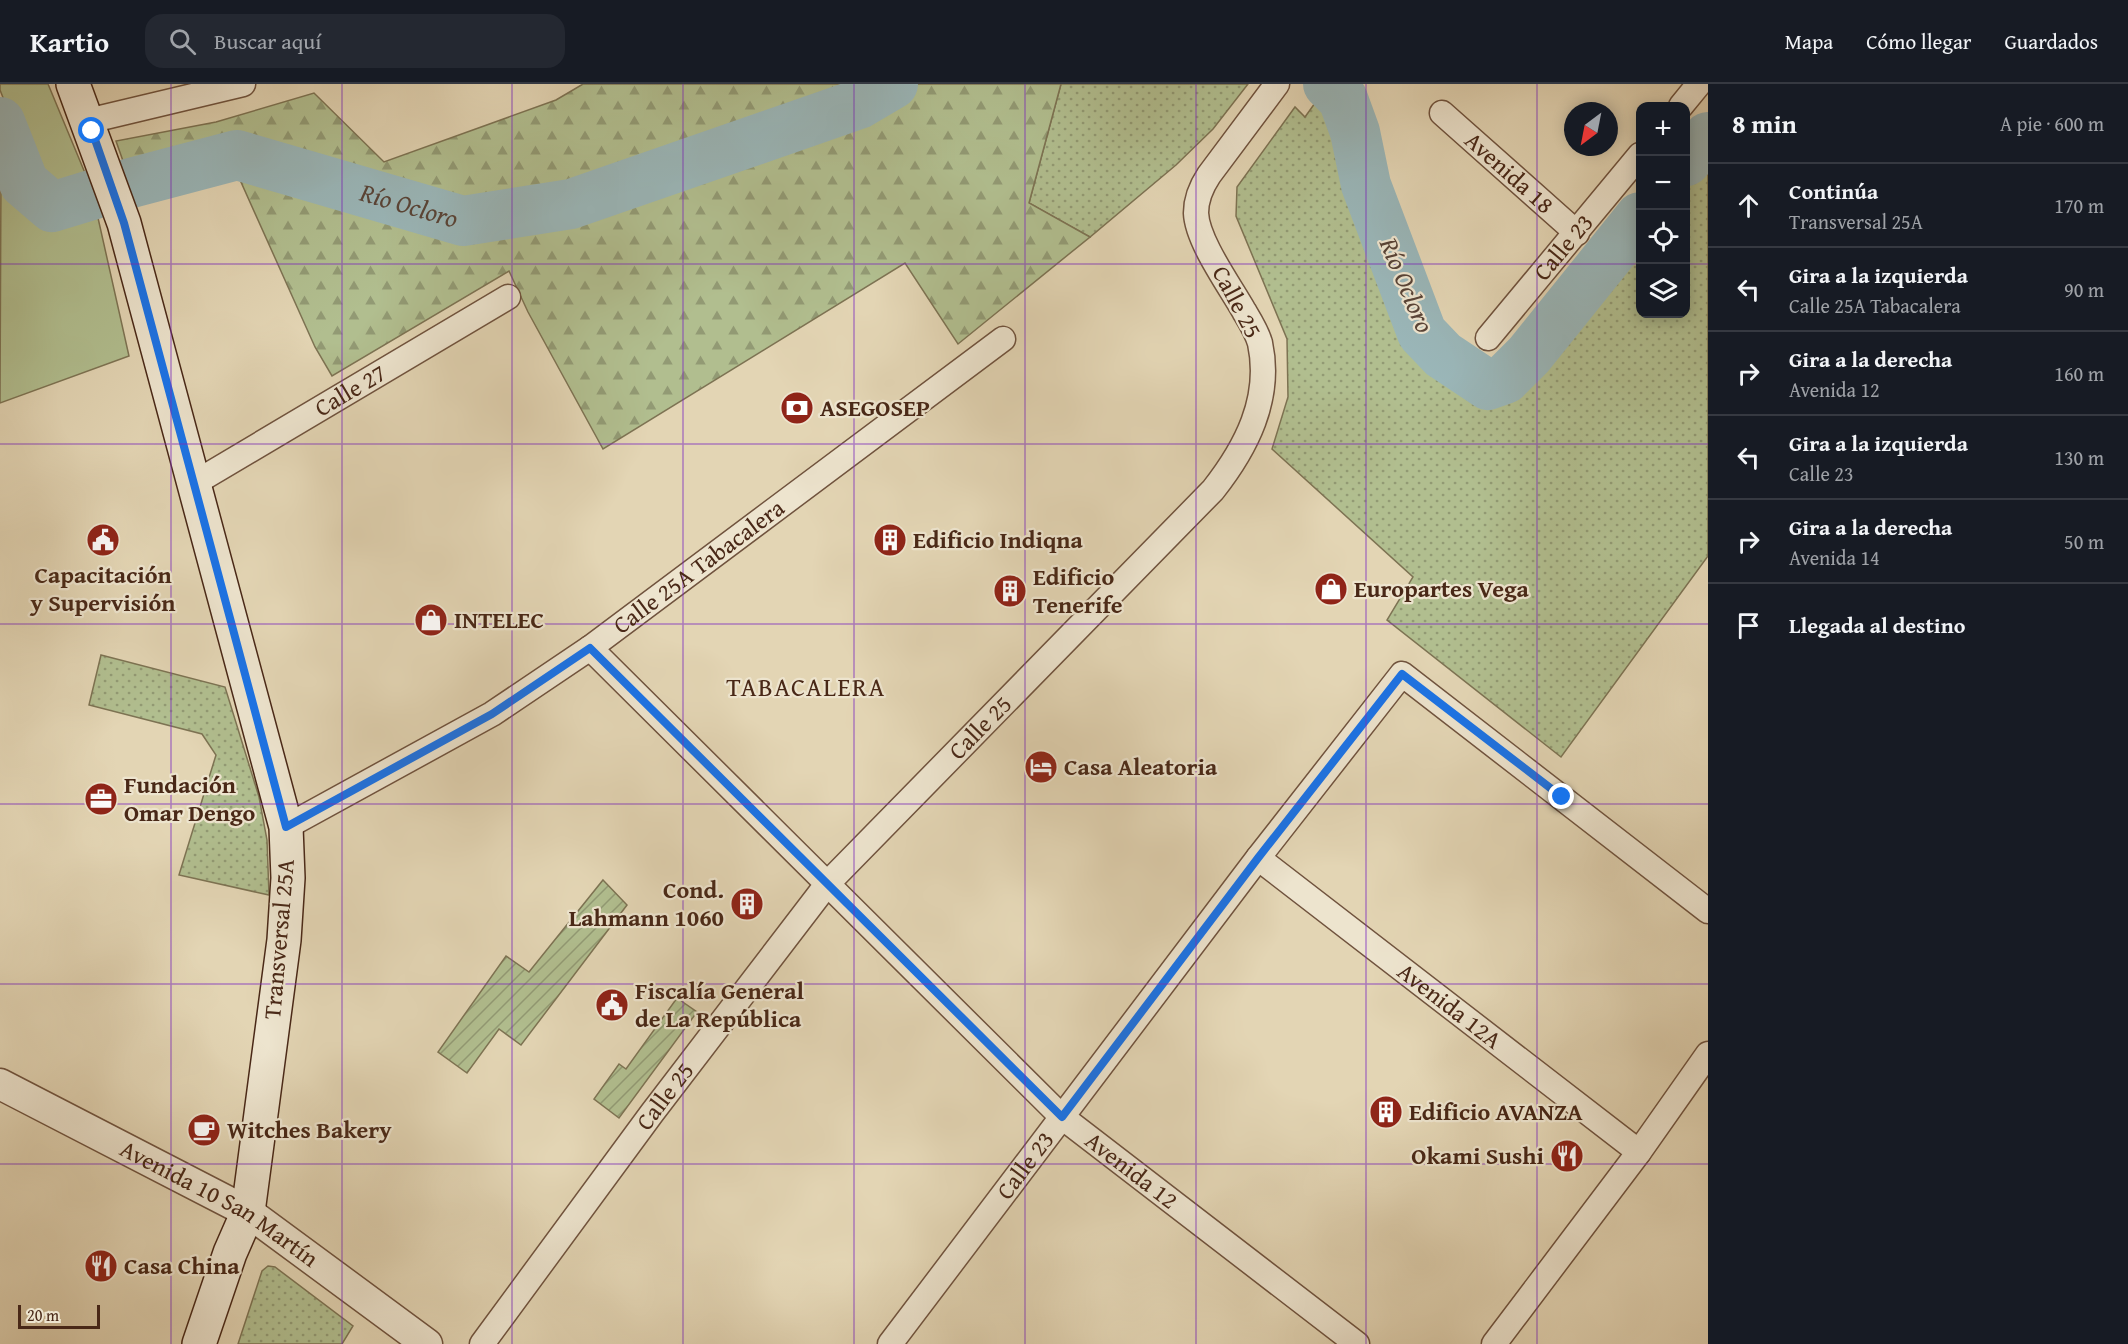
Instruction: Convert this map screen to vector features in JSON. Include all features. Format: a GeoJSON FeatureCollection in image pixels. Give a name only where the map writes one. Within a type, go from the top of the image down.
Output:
{"type":"FeatureCollection","features":[{"type":"Feature","properties":{"kind":"main road","name":"Transversal 25A"},"geometry":{"type":"LineString","coordinates":[[73,84],[124,223],[286,827],[288,878],[284,940],[248,1212],[230,1252],[199,1344]]}},
{"type":"Feature","properties":{"kind":"street"},"geometry":{"type":"LineString","coordinates":[[90,126],[243,84]]}},
{"type":"Feature","properties":{"kind":"street"},"geometry":{"type":"LineString","coordinates":[[1684,102],[1700,84]]}},
{"type":"Feature","properties":{"kind":"street","name":"Calle 25"},"geometry":{"type":"LineString","coordinates":[[482,1344],[652,1113],[828,884],[1213,490],[1244,445],[1257,414],[1262,385],[1260,343],[1254,327],[1207,247],[1200,230],[1197,208],[1200,189],[1209,175],[1274,89]]}},
{"type":"Feature","properties":{"kind":"street","name":"Avenida 18"},"geometry":{"type":"LineString","coordinates":[[1442,113],[1577,233]]}},
{"type":"Feature","properties":{"kind":"street","name":"Calle 23"},"geometry":{"type":"LineString","coordinates":[[1488,338],[1640,156]]}},
{"type":"Feature","properties":{"kind":"street","name":"Calle 27"},"geometry":{"type":"LineString","coordinates":[[193,484],[508,297]]}},
{"type":"Feature","properties":{"kind":"street","name":"Calle 25A Tabacalera"},"geometry":{"type":"LineString","coordinates":[[286,827],[492,714],[590,648],[1003,339]]}},
{"type":"Feature","properties":{"kind":"street","name":"Avenida 12"},"geometry":{"type":"LineString","coordinates":[[590,648],[1062,1117],[1357,1344]]}},
{"type":"Feature","properties":{"kind":"street","name":"Calle 23"},"geometry":{"type":"LineString","coordinates":[[890,1344],[1258,858],[1402,674],[1708,911]]}},
{"type":"Feature","properties":{"kind":"street","name":"Avenida 12A"},"geometry":{"type":"LineString","coordinates":[[1258,858],[1640,1152]]}},
{"type":"Feature","properties":{"kind":"street"},"geometry":{"type":"LineString","coordinates":[[1494,1344],[1640,1152],[1708,1054]]}},
{"type":"Feature","properties":{"kind":"street","name":"Avenida 10 San Martín"},"geometry":{"type":"LineString","coordinates":[[0,1084],[248,1212],[427,1344]]}},
{"type":"Feature","properties":{"kind":"green space"},"geometry":{"type":"Polygon","coordinates":[[[0,84],[48,84],[90,185],[57,195],[36,181],[0,90],[0,84]]]}},
{"type":"Feature","properties":{"kind":"green space"},"geometry":{"type":"Polygon","coordinates":[[[583,84],[1061,84],[1029,203],[1090,237],[958,344],[905,263],[603,449],[528,312],[509,271],[332,376],[315,347],[236,171],[137,201],[116,141],[216,122],[314,93],[384,162],[556,100],[583,84]]]}},
{"type":"Feature","properties":{"kind":"green space"},"geometry":{"type":"Polygon","coordinates":[[[1061,84],[1248,84],[1213,129],[1176,165],[1090,237],[1029,203],[1061,84]]]}},
{"type":"Feature","properties":{"kind":"green space"},"geometry":{"type":"Polygon","coordinates":[[[1325,89],[1334,100],[1340,117],[1352,186],[1411,327],[1440,362],[1486,396],[1514,387],[1636,235],[1636,318],[1690,318],[1690,169],[1701,154],[1708,150],[1708,556],[1561,757],[1387,620],[1413,577],[1272,449],[1288,397],[1287,339],[1236,216],[1237,187],[1295,107],[1305,117],[1325,89]]]}},
{"type":"Feature","properties":{"kind":"green space"},"geometry":{"type":"Polygon","coordinates":[[[1,171],[22,197],[50,221],[96,209],[129,356],[0,403],[1,171]]]}},
{"type":"Feature","properties":{"kind":"green space"},"geometry":{"type":"Polygon","coordinates":[[[101,655],[225,687],[259,797],[267,840],[269,895],[179,875],[216,755],[202,734],[89,705],[101,655]]]}},
{"type":"Feature","properties":{"kind":"green space"},"geometry":{"type":"Polygon","coordinates":[[[603,880],[627,905],[521,1045],[499,1029],[467,1073],[438,1052],[506,956],[529,972],[603,880]]]}},
{"type":"Feature","properties":{"kind":"green space"},"geometry":{"type":"Polygon","coordinates":[[[677,998],[697,1012],[619,1118],[594,1099],[619,1064],[626,1069],[677,998]]]}},
{"type":"Feature","properties":{"kind":"green space"},"geometry":{"type":"Polygon","coordinates":[[[268,1266],[275,1267],[353,1326],[342,1344],[238,1344],[262,1271],[268,1266]]]}},
{"type":"Feature","properties":{"kind":"waterway","name":"Río Ocloro"},"geometry":{"type":"LineString","coordinates":[[0,122],[24,183],[52,207],[237,155],[463,221],[571,204],[859,104],[893,84]]}},
{"type":"Feature","properties":{"kind":"waterway","name":"Río Ocloro"},"geometry":{"type":"LineString","coordinates":[[1328,84],[1343,99],[1355,132],[1366,185],[1422,333],[1443,355],[1488,385],[1505,379],[1529,355],[1636,222]]}},
{"type":"Feature","properties":{"kind":"waterway","name":"Río Ocloro"},"geometry":{"type":"LineString","coordinates":[[1690,157],[1708,137]]}},
{"type":"Feature","properties":{"kind":"place","name":"ASEGOSEP"},"geometry":{"type":"Point","coordinates":[797,408]}},
{"type":"Feature","properties":{"kind":"place","name":"Capacitación y Supervisión"},"geometry":{"type":"Point","coordinates":[103,540]}},
{"type":"Feature","properties":{"kind":"place","name":"Edificio Indiqna"},"geometry":{"type":"Point","coordinates":[890,540]}},
{"type":"Feature","properties":{"kind":"place","name":"Europartes Vega"},"geometry":{"type":"Point","coordinates":[1331,589]}},
{"type":"Feature","properties":{"kind":"place","name":"Edificio Tenerife"},"geometry":{"type":"Point","coordinates":[1010,591]}},
{"type":"Feature","properties":{"kind":"place","name":"INTELEC"},"geometry":{"type":"Point","coordinates":[431,620]}},
{"type":"Feature","properties":{"kind":"place","name":"Casa Aleatoria"},"geometry":{"type":"Point","coordinates":[1041,767]}},
{"type":"Feature","properties":{"kind":"place","name":"Fundación Omar Dengo"},"geometry":{"type":"Point","coordinates":[101,799]}},
{"type":"Feature","properties":{"kind":"place","name":"Cond. Lahmann 1060"},"geometry":{"type":"Point","coordinates":[747,904]}},
{"type":"Feature","properties":{"kind":"place","name":"Fiscalía General de La República"},"geometry":{"type":"Point","coordinates":[612,1005]}},
{"type":"Feature","properties":{"kind":"place","name":"Edificio AVANZA"},"geometry":{"type":"Point","coordinates":[1386,1112]}},
{"type":"Feature","properties":{"kind":"place","name":"Witches Bakery"},"geometry":{"type":"Point","coordinates":[204,1130]}},
{"type":"Feature","properties":{"kind":"place","name":"Okami Sushi"},"geometry":{"type":"Point","coordinates":[1567,1156]}},
{"type":"Feature","properties":{"kind":"place","name":"Casa China"},"geometry":{"type":"Point","coordinates":[101,1266]}},
{"type":"Feature","properties":{"kind":"district","name":"TABACALERA"},"geometry":{"type":"Point","coordinates":[806,687]}},
{"type":"Feature","properties":{"kind":"route"},"geometry":{"type":"LineString","coordinates":[[92,131],[124,223],[286,827],[492,714],[590,648],[1062,1117],[1258,858],[1402,674],[1562,797]]}}]}
